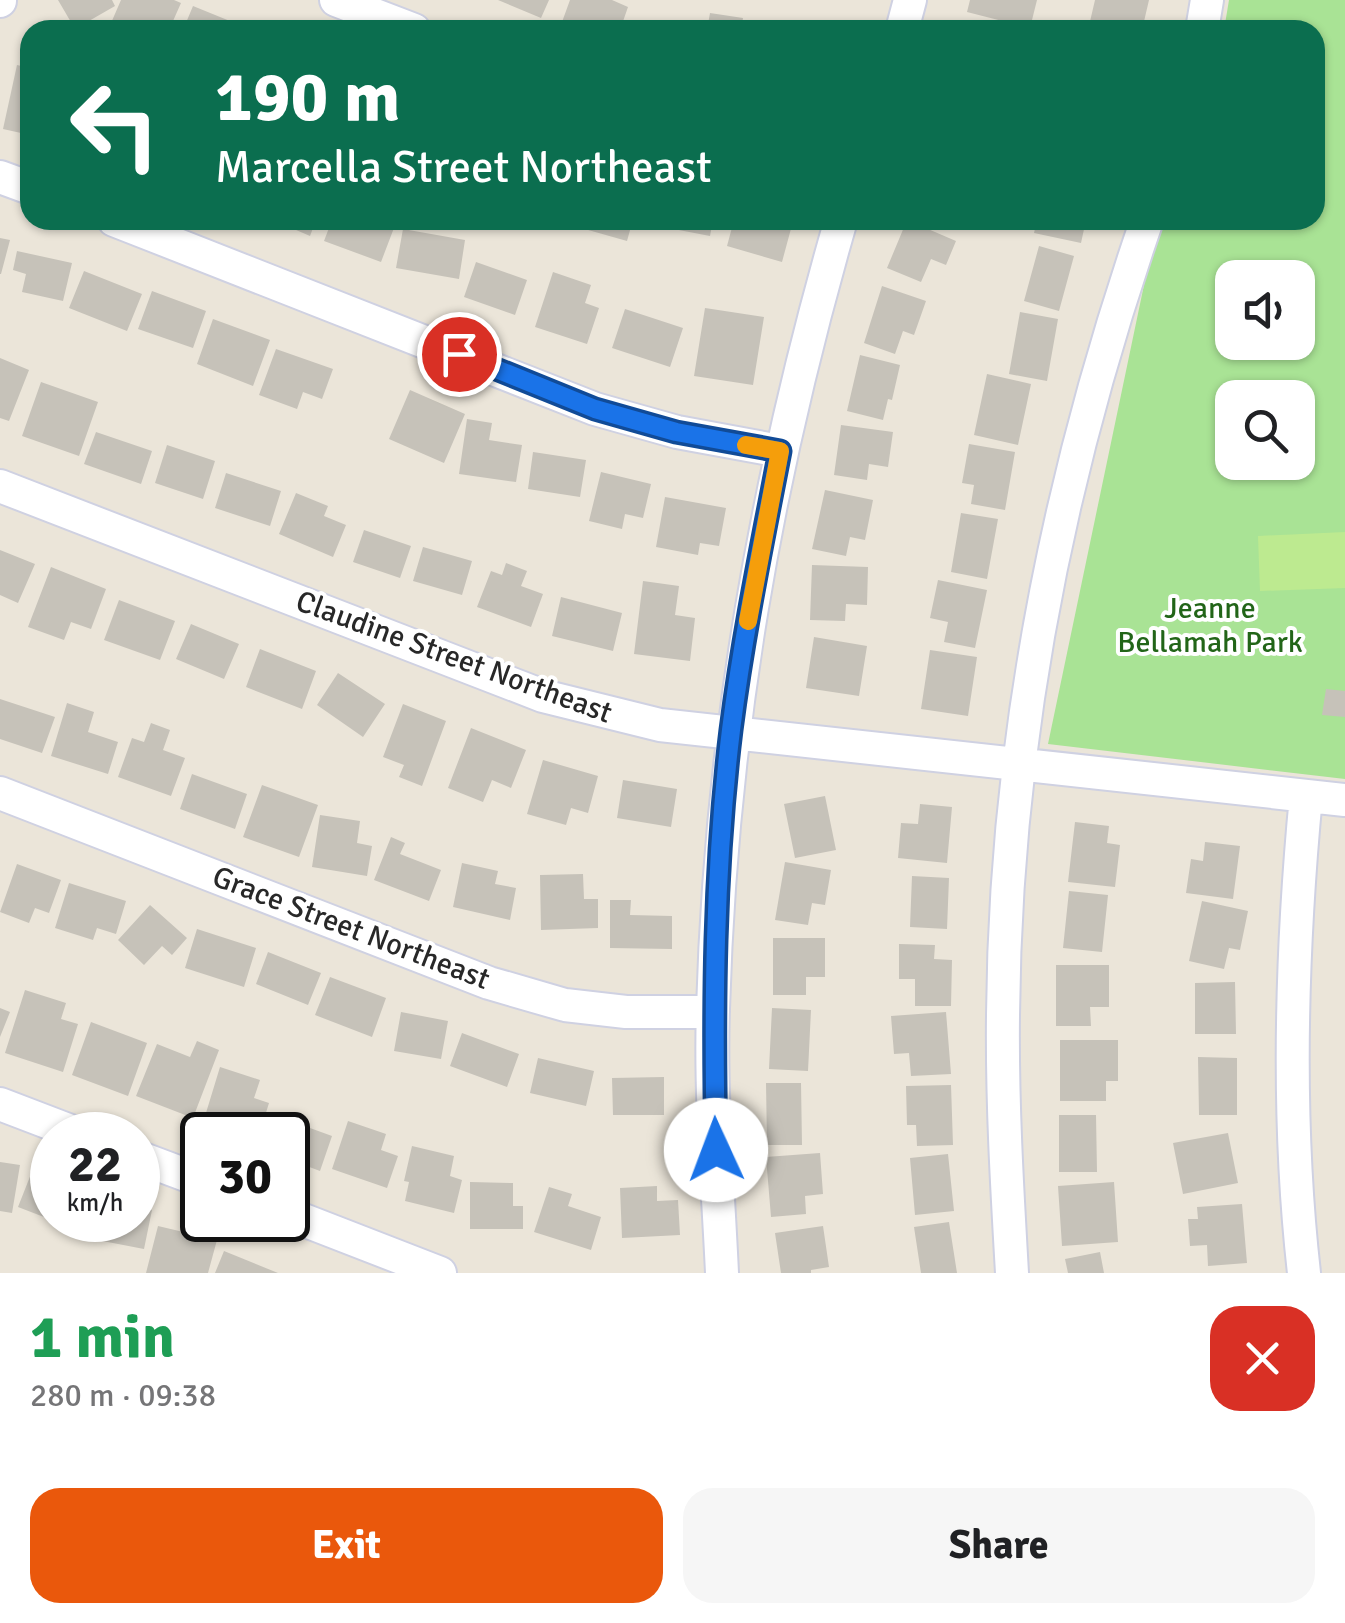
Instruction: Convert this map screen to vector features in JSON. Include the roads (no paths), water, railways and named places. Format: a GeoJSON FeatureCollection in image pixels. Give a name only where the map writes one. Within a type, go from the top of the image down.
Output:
{"type":"FeatureCollection","features":[{"type":"Feature","properties":{"kind":"street"},"geometry":{"type":"LineString","coordinates":[[336,0],[388,20]]}},
{"type":"Feature","properties":{"kind":"street"},"geometry":{"type":"LineString","coordinates":[[139,230],[595,409],[676,432],[780,451]]}},
{"type":"Feature","properties":{"kind":"street"},"geometry":{"type":"LineString","coordinates":[[722,1273],[712,1012],[731,732],[751,598],[780,451],[838,230]]}},
{"type":"Feature","properties":{"kind":"street"},"geometry":{"type":"LineString","coordinates":[[1012,1273],[1002,1015],[1018,766],[1037,627],[1074,455],[1116,308],[1143,230]]}},
{"type":"Feature","properties":{"kind":"street","name":"Claudine Street Northeast"},"geometry":{"type":"LineString","coordinates":[[0,486],[543,696],[660,725],[1345,800]]}},
{"type":"Feature","properties":{"kind":"street","name":"Grace Street Northeast"},"geometry":{"type":"LineString","coordinates":[[0,794],[488,983],[580,1006],[626,1012],[712,1012]]}},
{"type":"Feature","properties":{"kind":"street"},"geometry":{"type":"LineString","coordinates":[[1304,1273],[1292,1116],[1294,924],[1306,796]]}},
{"type":"Feature","properties":{"kind":"street"},"geometry":{"type":"LineString","coordinates":[[0,1104],[30,1115]]}},
{"type":"Feature","properties":{"kind":"street"},"geometry":{"type":"LineString","coordinates":[[310,1223],[440,1273]]}},
{"type":"Feature","properties":{"kind":"park label","name":"Jeanne Bellamah Park"},"geometry":{"type":"Point","coordinates":[1210,625]}}]}
